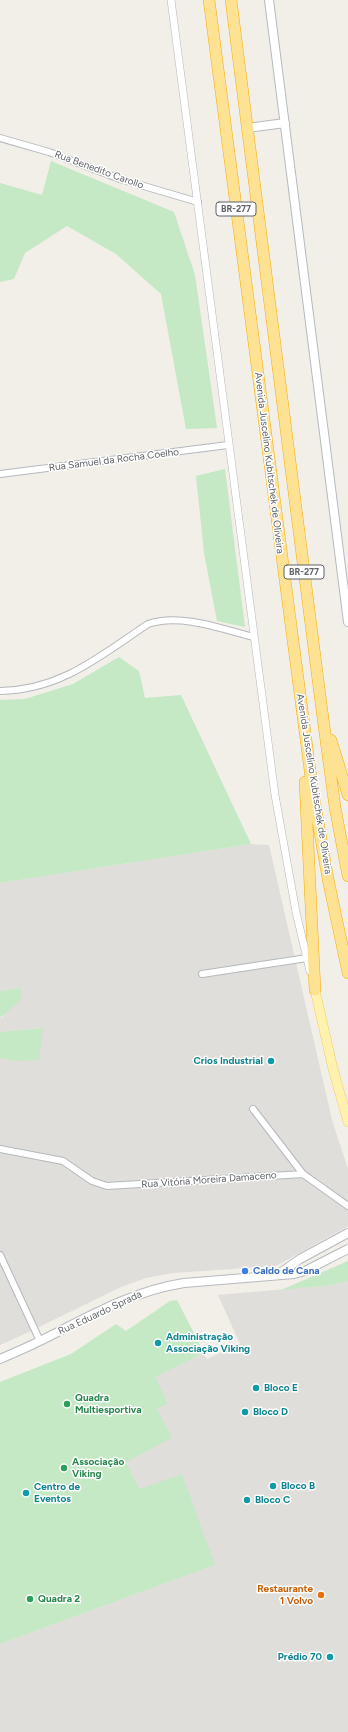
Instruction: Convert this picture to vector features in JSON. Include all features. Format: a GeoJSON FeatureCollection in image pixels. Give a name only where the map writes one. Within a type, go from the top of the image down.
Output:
{"type":"FeatureCollection","features":[{"type":"Feature","properties":{"kind":"highway","name":"Avenida Juscelino Kubitschek de Oliveira"},"geometry":{"type":"LineString","coordinates":[[209,0],[294,650],[320,836],[336,920],[348,972]]}},
{"type":"Feature","properties":{"kind":"highway","name":"Avenida Juscelino Kubitschek de Oliveira"},"geometry":{"type":"LineString","coordinates":[[231,0],[322,711],[335,807],[348,876]]}},
{"type":"Feature","properties":{"kind":"highway"},"geometry":{"type":"LineString","coordinates":[[294,650],[306,801],[315,990]]}},
{"type":"Feature","properties":{"kind":"highway"},"geometry":{"type":"LineString","coordinates":[[322,711],[348,794]]}},
{"type":"Feature","properties":{"kind":"main road"},"geometry":{"type":"LineString","coordinates":[[269,0],[348,622]]}},
{"type":"Feature","properties":{"kind":"main road"},"geometry":{"type":"LineString","coordinates":[[247,128],[285,123]]}},
{"type":"Feature","properties":{"kind":"main road"},"geometry":{"type":"LineString","coordinates":[[315,990],[333,1069],[348,1122]]}},
{"type":"Feature","properties":{"kind":"main road"},"geometry":{"type":"LineString","coordinates":[[276,1276],[300,1259],[348,1233]]}},
{"type":"Feature","properties":{"kind":"main road","name":"Rua Eduardo Sprada"},"geometry":{"type":"LineString","coordinates":[[0,1359],[140,1293],[184,1284],[294,1274],[305,1271],[348,1249]]}},
{"type":"Feature","properties":{"kind":"street"},"geometry":{"type":"LineString","coordinates":[[171,0],[228,445],[277,810],[293,897],[306,958],[315,990]]}},
{"type":"Feature","properties":{"kind":"street","name":"Rua Benedito Carollo"},"geometry":{"type":"LineString","coordinates":[[0,138],[49,152],[120,179],[198,202]]}},
{"type":"Feature","properties":{"kind":"street","name":"Rua Samuel da Rocha Coelho"},"geometry":{"type":"LineString","coordinates":[[0,474],[228,445]]}},
{"type":"Feature","properties":{"kind":"street"},"geometry":{"type":"LineString","coordinates":[[0,691],[30,688],[49,683],[69,675],[148,624],[159,620],[185,621],[254,637]]}},
{"type":"Feature","properties":{"kind":"street"},"geometry":{"type":"LineString","coordinates":[[202,974],[306,958]]}},
{"type":"Feature","properties":{"kind":"street"},"geometry":{"type":"LineString","coordinates":[[253,1109],[303,1174],[346,1204]]}},
{"type":"Feature","properties":{"kind":"street","name":"Rua Vitória Moreira Damaceno"},"geometry":{"type":"LineString","coordinates":[[0,1148],[63,1161],[92,1181],[114,1186],[303,1174]]}},
{"type":"Feature","properties":{"kind":"street"},"geometry":{"type":"LineString","coordinates":[[0,1255],[40,1341]]}},
{"type":"Feature","properties":{"kind":"shaded area"},"geometry":{"type":"Polygon","coordinates":[[[251,844],[269,845],[332,1120],[348,1169],[348,1226],[276,1266],[173,1273],[146,1278],[121,1287],[0,1345],[0,1058],[14,1061],[43,1028],[0,1032],[0,1018],[2,1018],[21,988],[0,991],[0,883],[251,844]]]}},
{"type":"Feature","properties":{"kind":"shaded area"},"geometry":{"type":"Polygon","coordinates":[[[348,1281],[348,1732],[0,1732],[0,1644],[215,1565],[140,1489],[126,1462],[156,1409],[168,1402],[154,1377],[204,1353],[207,1359],[240,1344],[218,1295],[332,1285],[348,1281]]]}},
{"type":"Feature","properties":{"kind":"green space"},"geometry":{"type":"Polygon","coordinates":[[[51,161],[174,212],[195,275],[217,428],[186,429],[161,294],[116,254],[67,226],[25,253],[14,279],[0,282],[0,183],[42,195],[51,161]]]}},
{"type":"Feature","properties":{"kind":"green space"},"geometry":{"type":"Polygon","coordinates":[[[225,469],[245,627],[217,621],[204,553],[196,476],[225,469]]]}},
{"type":"Feature","properties":{"kind":"green space"},"geometry":{"type":"Polygon","coordinates":[[[119,657],[139,671],[145,698],[181,695],[251,844],[0,883],[0,700],[25,699],[73,684],[119,657]]]}},
{"type":"Feature","properties":{"kind":"green space"},"geometry":{"type":"Polygon","coordinates":[[[21,988],[22,999],[0,1018],[0,991],[21,988]]]}},
{"type":"Feature","properties":{"kind":"green space"},"geometry":{"type":"Polygon","coordinates":[[[43,1028],[39,1060],[14,1061],[0,1058],[0,1032],[43,1028]]]}},
{"type":"Feature","properties":{"kind":"green space"},"geometry":{"type":"Polygon","coordinates":[[[348,1261],[348,1281],[332,1285],[281,1290],[348,1261]]]}},
{"type":"Feature","properties":{"kind":"green space","name":"Associação Viking"},"geometry":{"type":"Polygon","coordinates":[[[177,1300],[204,1353],[155,1377],[168,1403],[157,1409],[172,1438],[126,1462],[140,1489],[182,1474],[215,1565],[0,1644],[0,1382],[71,1354],[116,1324],[126,1331],[170,1301],[177,1300]]]}},
{"type":"Feature","properties":{"kind":"place","name":"Crios Industrial"},"geometry":{"type":"Point","coordinates":[271,1061]}},
{"type":"Feature","properties":{"kind":"place","name":"Caldo de Cana"},"geometry":{"type":"Point","coordinates":[245,1271]}},
{"type":"Feature","properties":{"kind":"place","name":"Administração Associação Viking"},"geometry":{"type":"Point","coordinates":[158,1343]}},
{"type":"Feature","properties":{"kind":"place","name":"Bloco E"},"geometry":{"type":"Point","coordinates":[256,1388]}},
{"type":"Feature","properties":{"kind":"place","name":"Quadra Multiesportiva"},"geometry":{"type":"Point","coordinates":[67,1404]}},
{"type":"Feature","properties":{"kind":"place","name":"Bloco D"},"geometry":{"type":"Point","coordinates":[245,1412]}},
{"type":"Feature","properties":{"kind":"place","name":"Associação Viking"},"geometry":{"type":"Point","coordinates":[64,1468]}},
{"type":"Feature","properties":{"kind":"place","name":"Bloco B"},"geometry":{"type":"Point","coordinates":[273,1486]}},
{"type":"Feature","properties":{"kind":"place","name":"Centro de Eventos"},"geometry":{"type":"Point","coordinates":[26,1493]}},
{"type":"Feature","properties":{"kind":"place","name":"Bloco C"},"geometry":{"type":"Point","coordinates":[247,1500]}},
{"type":"Feature","properties":{"kind":"place","name":"Restaurante 1 Volvo"},"geometry":{"type":"Point","coordinates":[321,1595]}},
{"type":"Feature","properties":{"kind":"place","name":"Quadra 2"},"geometry":{"type":"Point","coordinates":[30,1599]}},
{"type":"Feature","properties":{"kind":"place","name":"Prédio 70"},"geometry":{"type":"Point","coordinates":[330,1657]}}]}
